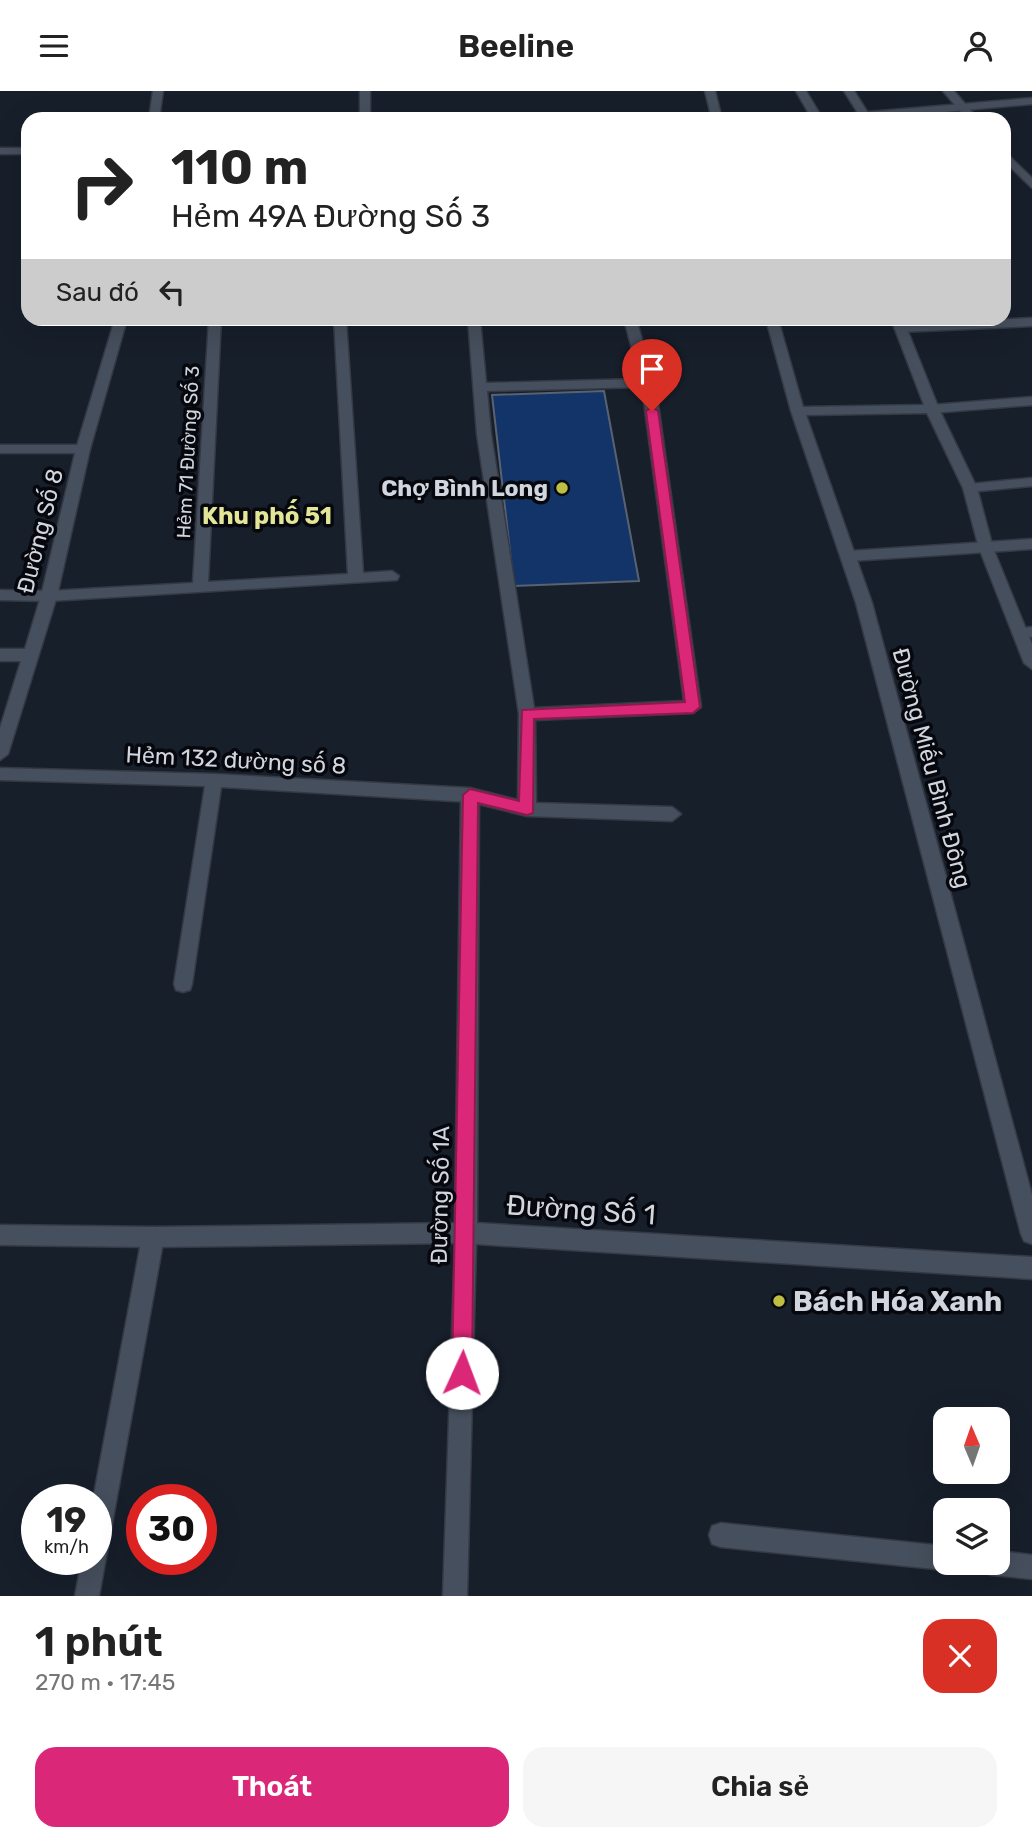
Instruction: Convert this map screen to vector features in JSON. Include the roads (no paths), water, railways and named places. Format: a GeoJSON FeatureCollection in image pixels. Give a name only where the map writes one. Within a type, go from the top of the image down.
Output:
{"type":"FeatureCollection","features":[{"type":"Feature","properties":{"kind":"street"},"geometry":{"type":"LineString","coordinates":[[155,112],[158,91]]}},
{"type":"Feature","properties":{"kind":"street"},"geometry":{"type":"LineString","coordinates":[[365,91],[365,112]]}},
{"type":"Feature","properties":{"kind":"street"},"geometry":{"type":"LineString","coordinates":[[710,91],[715,112]]}},
{"type":"Feature","properties":{"kind":"street"},"geometry":{"type":"LineString","coordinates":[[801,91],[814,112]]}},
{"type":"Feature","properties":{"kind":"street"},"geometry":{"type":"LineString","coordinates":[[849,91],[862,112]]}},
{"type":"Feature","properties":{"kind":"street"},"geometry":{"type":"LineString","coordinates":[[948,91],[965,110]]}},
{"type":"Feature","properties":{"kind":"street"},"geometry":{"type":"LineString","coordinates":[[932,112],[1031,102]]}},
{"type":"Feature","properties":{"kind":"street"},"geometry":{"type":"LineString","coordinates":[[0,151],[21,151]]}},
{"type":"Feature","properties":{"kind":"street"},"geometry":{"type":"LineString","coordinates":[[1011,162],[1032,185]]}},
{"type":"Feature","properties":{"kind":"street"},"geometry":{"type":"LineString","coordinates":[[1011,322],[1032,322]]}},
{"type":"Feature","properties":{"kind":"street","name":"Đường Số 8"},"geometry":{"type":"LineString","coordinates":[[0,754],[49,596],[83,449],[119,326]]}},
{"type":"Feature","properties":{"kind":"street","name":"Hẻm 71 Đường Số 3"},"geometry":{"type":"LineString","coordinates":[[200,588],[215,326]]}},
{"type":"Feature","properties":{"kind":"street"},"geometry":{"type":"LineString","coordinates":[[340,326],[356,577]]}},
{"type":"Feature","properties":{"kind":"street"},"geometry":{"type":"LineString","coordinates":[[475,326],[484,434],[527,714],[527,809]]}},
{"type":"Feature","properties":{"kind":"street"},"geometry":{"type":"LineString","coordinates":[[527,714],[693,707],[648,383],[633,326]]}},
{"type":"Feature","properties":{"kind":"street","name":"Đường Miếu Bình Đông"},"geometry":{"type":"LineString","coordinates":[[774,326],[798,411],[850,556],[1032,1234]]}},
{"type":"Feature","properties":{"kind":"street"},"geometry":{"type":"LineString","coordinates":[[900,326],[932,409],[970,488],[986,548],[1026,632],[1032,663]]}},
{"type":"Feature","properties":{"kind":"street"},"geometry":{"type":"LineString","coordinates":[[480,387],[648,383]]}},
{"type":"Feature","properties":{"kind":"street"},"geometry":{"type":"LineString","coordinates":[[798,411],[932,409],[1032,401]]}},
{"type":"Feature","properties":{"kind":"street"},"geometry":{"type":"LineString","coordinates":[[0,449],[83,449]]}},
{"type":"Feature","properties":{"kind":"street"},"geometry":{"type":"LineString","coordinates":[[970,488],[1032,482]]}},
{"type":"Feature","properties":{"kind":"street"},"geometry":{"type":"LineString","coordinates":[[850,556],[1032,544]]}},
{"type":"Feature","properties":{"kind":"street"},"geometry":{"type":"LineString","coordinates":[[0,596],[49,596],[392,576]]}},
{"type":"Feature","properties":{"kind":"street"},"geometry":{"type":"LineString","coordinates":[[0,655],[29,655]]}},
{"type":"Feature","properties":{"kind":"street","name":"Hẻm 132 đường số 8"},"geometry":{"type":"LineString","coordinates":[[0,774],[214,780],[470,795],[527,809],[672,814]]}},
{"type":"Feature","properties":{"kind":"street"},"geometry":{"type":"LineString","coordinates":[[183,984],[214,780]]}},
{"type":"Feature","properties":{"kind":"street","name":"Đường Số 1A"},"geometry":{"type":"LineString","coordinates":[[455,1596],[466,1233],[470,795]]}},
{"type":"Feature","properties":{"kind":"street","name":"Đường Số 1"},"geometry":{"type":"LineString","coordinates":[[0,1235],[153,1237],[466,1233],[1032,1268]]}},
{"type":"Feature","properties":{"kind":"street"},"geometry":{"type":"LineString","coordinates":[[108,1484],[153,1237]]}},
{"type":"Feature","properties":{"kind":"street"},"geometry":{"type":"LineString","coordinates":[[721,1535],[933,1557]]}},
{"type":"Feature","properties":{"kind":"street"},"geometry":{"type":"LineString","coordinates":[[1010,1565],[1032,1567]]}},
{"type":"Feature","properties":{"kind":"street"},"geometry":{"type":"LineString","coordinates":[[88,1596],[91,1575]]}},
{"type":"Feature","properties":{"kind":"place","name":"Chợ Bình Long"},"geometry":{"type":"Point","coordinates":[562,488]}},
{"type":"Feature","properties":{"kind":"place","name":"Bách Hóa Xanh"},"geometry":{"type":"Point","coordinates":[779,1301]}},
{"type":"Feature","properties":{"kind":"district","name":"Khu phố 51"},"geometry":{"type":"Point","coordinates":[267,516]}}]}
